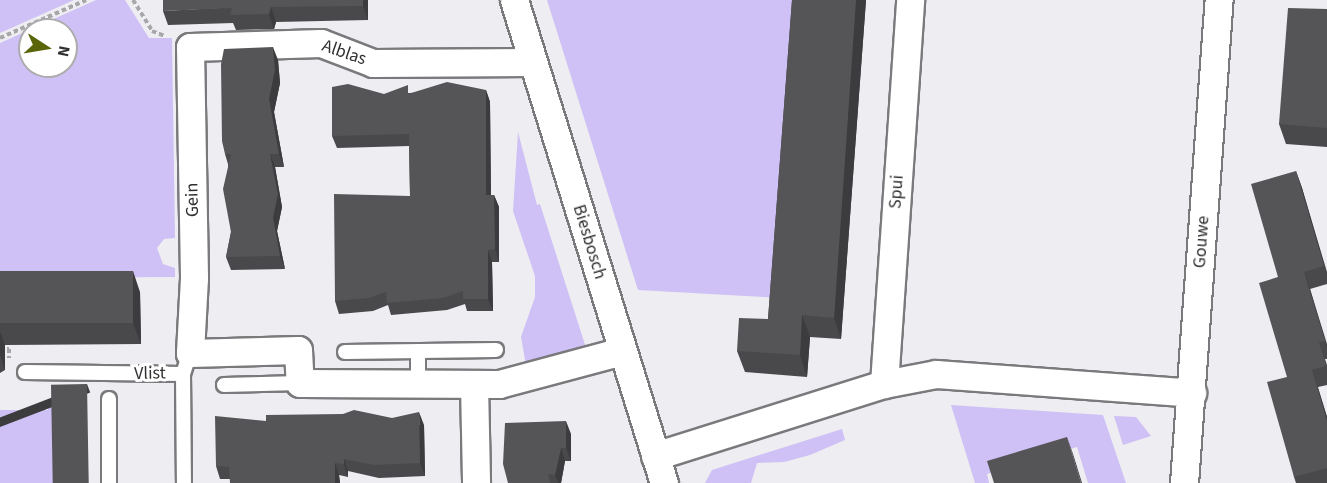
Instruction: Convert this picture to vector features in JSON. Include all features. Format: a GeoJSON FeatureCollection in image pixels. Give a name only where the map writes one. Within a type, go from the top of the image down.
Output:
{"type":"FeatureCollection","features":[{"type":"Feature","properties":{"kind":"street","name":"Biesbosch"},"geometry":{"type":"LineString","coordinates":[[514,0],[664,483]]}},
{"type":"Feature","properties":{"kind":"street","name":"Spui"},"geometry":{"type":"LineString","coordinates":[[884,384],[910,0]]}},
{"type":"Feature","properties":{"kind":"street","name":"Gouwe"},"geometry":{"type":"LineString","coordinates":[[1184,483],[1220,0]]}},
{"type":"Feature","properties":{"kind":"street","name":"Alblas"},"geometry":{"type":"LineString","coordinates":[[190,47],[321,43],[373,63],[533,62]]}},
{"type":"Feature","properties":{"kind":"street","name":"Gein"},"geometry":{"type":"LineString","coordinates":[[187,363],[194,278],[190,47]]}},
{"type":"Feature","properties":{"kind":"street","name":"Vlist"},"geometry":{"type":"LineString","coordinates":[[187,363],[298,350],[300,383]]}},
{"type":"Feature","properties":{"kind":"street"},"geometry":{"type":"LineString","coordinates":[[300,383],[474,384],[531,378],[622,351]]}},
{"type":"Feature","properties":{"kind":"street"},"geometry":{"type":"LineString","coordinates":[[655,456],[884,384],[936,374],[1191,393]]}},
{"type":"Feature","properties":{"kind":"street"},"geometry":{"type":"LineString","coordinates":[[474,384],[476,483]]}},
{"type":"Feature","properties":{"kind":"lane"},"geometry":{"type":"LineString","coordinates":[[345,352],[496,350]]}},
{"type":"Feature","properties":{"kind":"lane"},"geometry":{"type":"LineString","coordinates":[[418,351],[418,382]]}},
{"type":"Feature","properties":{"kind":"lane","name":"Vlist"},"geometry":{"type":"LineString","coordinates":[[25,372],[187,363]]}},
{"type":"Feature","properties":{"kind":"lane","name":"Gein"},"geometry":{"type":"LineString","coordinates":[[184,483],[187,363]]}},
{"type":"Feature","properties":{"kind":"lane"},"geometry":{"type":"LineString","coordinates":[[224,385],[300,383]]}},
{"type":"Feature","properties":{"kind":"lane"},"geometry":{"type":"LineString","coordinates":[[109,399],[109,483]]}},
{"type":"Feature","properties":{"kind":"path"},"geometry":{"type":"LineString","coordinates":[[0,38],[86,0]]}},
{"type":"Feature","properties":{"kind":"path"},"geometry":{"type":"LineString","coordinates":[[133,0],[152,30],[190,47]]}},
{"type":"Feature","properties":{"kind":"shaded area"},"geometry":{"type":"Polygon","coordinates":[[[0,0],[74,0],[34,18],[18,18],[18,25],[0,33],[0,0]]]}},
{"type":"Feature","properties":{"kind":"shaded area"},"geometry":{"type":"Polygon","coordinates":[[[96,0],[125,0],[149,38],[172,38],[175,238],[164,239],[157,248],[163,264],[175,268],[175,277],[0,278],[0,43],[18,35],[18,78],[78,78],[78,18],[56,18],[96,0]]]}},
{"type":"Feature","properties":{"kind":"shaded area"},"geometry":{"type":"Polygon","coordinates":[[[547,0],[802,0],[781,298],[638,290],[547,0]]]}},
{"type":"Feature","properties":{"kind":"shaded area"},"geometry":{"type":"Polygon","coordinates":[[[518,132],[537,205],[540,204],[587,351],[526,365],[521,337],[535,297],[535,276],[513,211],[518,132]]]}},
{"type":"Feature","properties":{"kind":"shaded area"},"geometry":{"type":"Polygon","coordinates":[[[48,402],[55,402],[56,483],[0,483],[0,410],[48,410],[48,402]]]}},
{"type":"Feature","properties":{"kind":"shaded area"},"geometry":{"type":"Polygon","coordinates":[[[951,405],[1103,415],[1126,483],[1088,483],[1077,447],[987,474],[989,483],[975,483],[951,405]]]}},
{"type":"Feature","properties":{"kind":"shaded area"},"geometry":{"type":"Polygon","coordinates":[[[1114,416],[1136,417],[1151,436],[1123,445],[1114,416]]]}},
{"type":"Feature","properties":{"kind":"shaded area"},"geometry":{"type":"Polygon","coordinates":[[[842,429],[845,440],[810,455],[784,462],[757,463],[751,483],[705,483],[712,470],[842,429]]]}},
{"type":"Feature","properties":{"kind":"building"},"geometry":{"type":"Polygon","coordinates":[[[163,0],[363,0],[363,6],[271,7],[269,14],[230,15],[232,8],[163,11],[163,0]]]}},
{"type":"Feature","properties":{"kind":"building"},"geometry":{"type":"Polygon","coordinates":[[[792,0],[856,0],[834,318],[802,315],[800,355],[737,351],[739,318],[768,319],[792,0]]]}},
{"type":"Feature","properties":{"kind":"building"},"geometry":{"type":"Polygon","coordinates":[[[1288,8],[1327,9],[1327,128],[1279,124],[1288,8]]]}},
{"type":"Feature","properties":{"kind":"building"},"geometry":{"type":"Polygon","coordinates":[[[273,47],[275,70],[269,99],[279,154],[270,154],[278,194],[273,218],[280,256],[226,257],[231,232],[223,189],[231,154],[225,154],[222,141],[221,64],[224,49],[273,47]]]}},
{"type":"Feature","properties":{"kind":"building"},"geometry":{"type":"Polygon","coordinates":[[[447,82],[486,90],[486,195],[494,195],[495,249],[488,250],[488,299],[463,299],[463,291],[443,298],[387,303],[386,292],[369,298],[335,301],[334,194],[410,196],[409,134],[332,136],[332,87],[348,84],[384,94],[408,85],[408,94],[447,82]]]}},
{"type":"Feature","properties":{"kind":"building"},"geometry":{"type":"Polygon","coordinates":[[[1296,171],[1324,266],[1304,272],[1325,341],[1319,342],[1326,366],[1312,370],[1327,421],[1327,468],[1294,477],[1267,382],[1287,377],[1259,283],[1278,277],[1251,184],[1296,171]]]}},
{"type":"Feature","properties":{"kind":"building"},"geometry":{"type":"Polygon","coordinates":[[[0,271],[133,271],[133,323],[0,323],[0,271]]]}},
{"type":"Feature","properties":{"kind":"building"},"geometry":{"type":"Polygon","coordinates":[[[87,384],[89,483],[53,483],[51,385],[87,384]]]}},
{"type":"Feature","properties":{"kind":"building"},"geometry":{"type":"Polygon","coordinates":[[[354,410],[392,418],[419,412],[420,463],[374,465],[344,459],[344,464],[335,463],[335,483],[230,483],[229,467],[216,466],[215,416],[266,421],[266,415],[343,414],[354,410]]]}},
{"type":"Feature","properties":{"kind":"building"},"geometry":{"type":"Polygon","coordinates":[[[566,421],[566,448],[561,448],[555,475],[548,474],[550,483],[508,483],[503,464],[505,423],[566,421]]]}},
{"type":"Feature","properties":{"kind":"building"},"geometry":{"type":"Polygon","coordinates":[[[1067,437],[1081,483],[994,483],[987,461],[1067,437]]]}}]}
